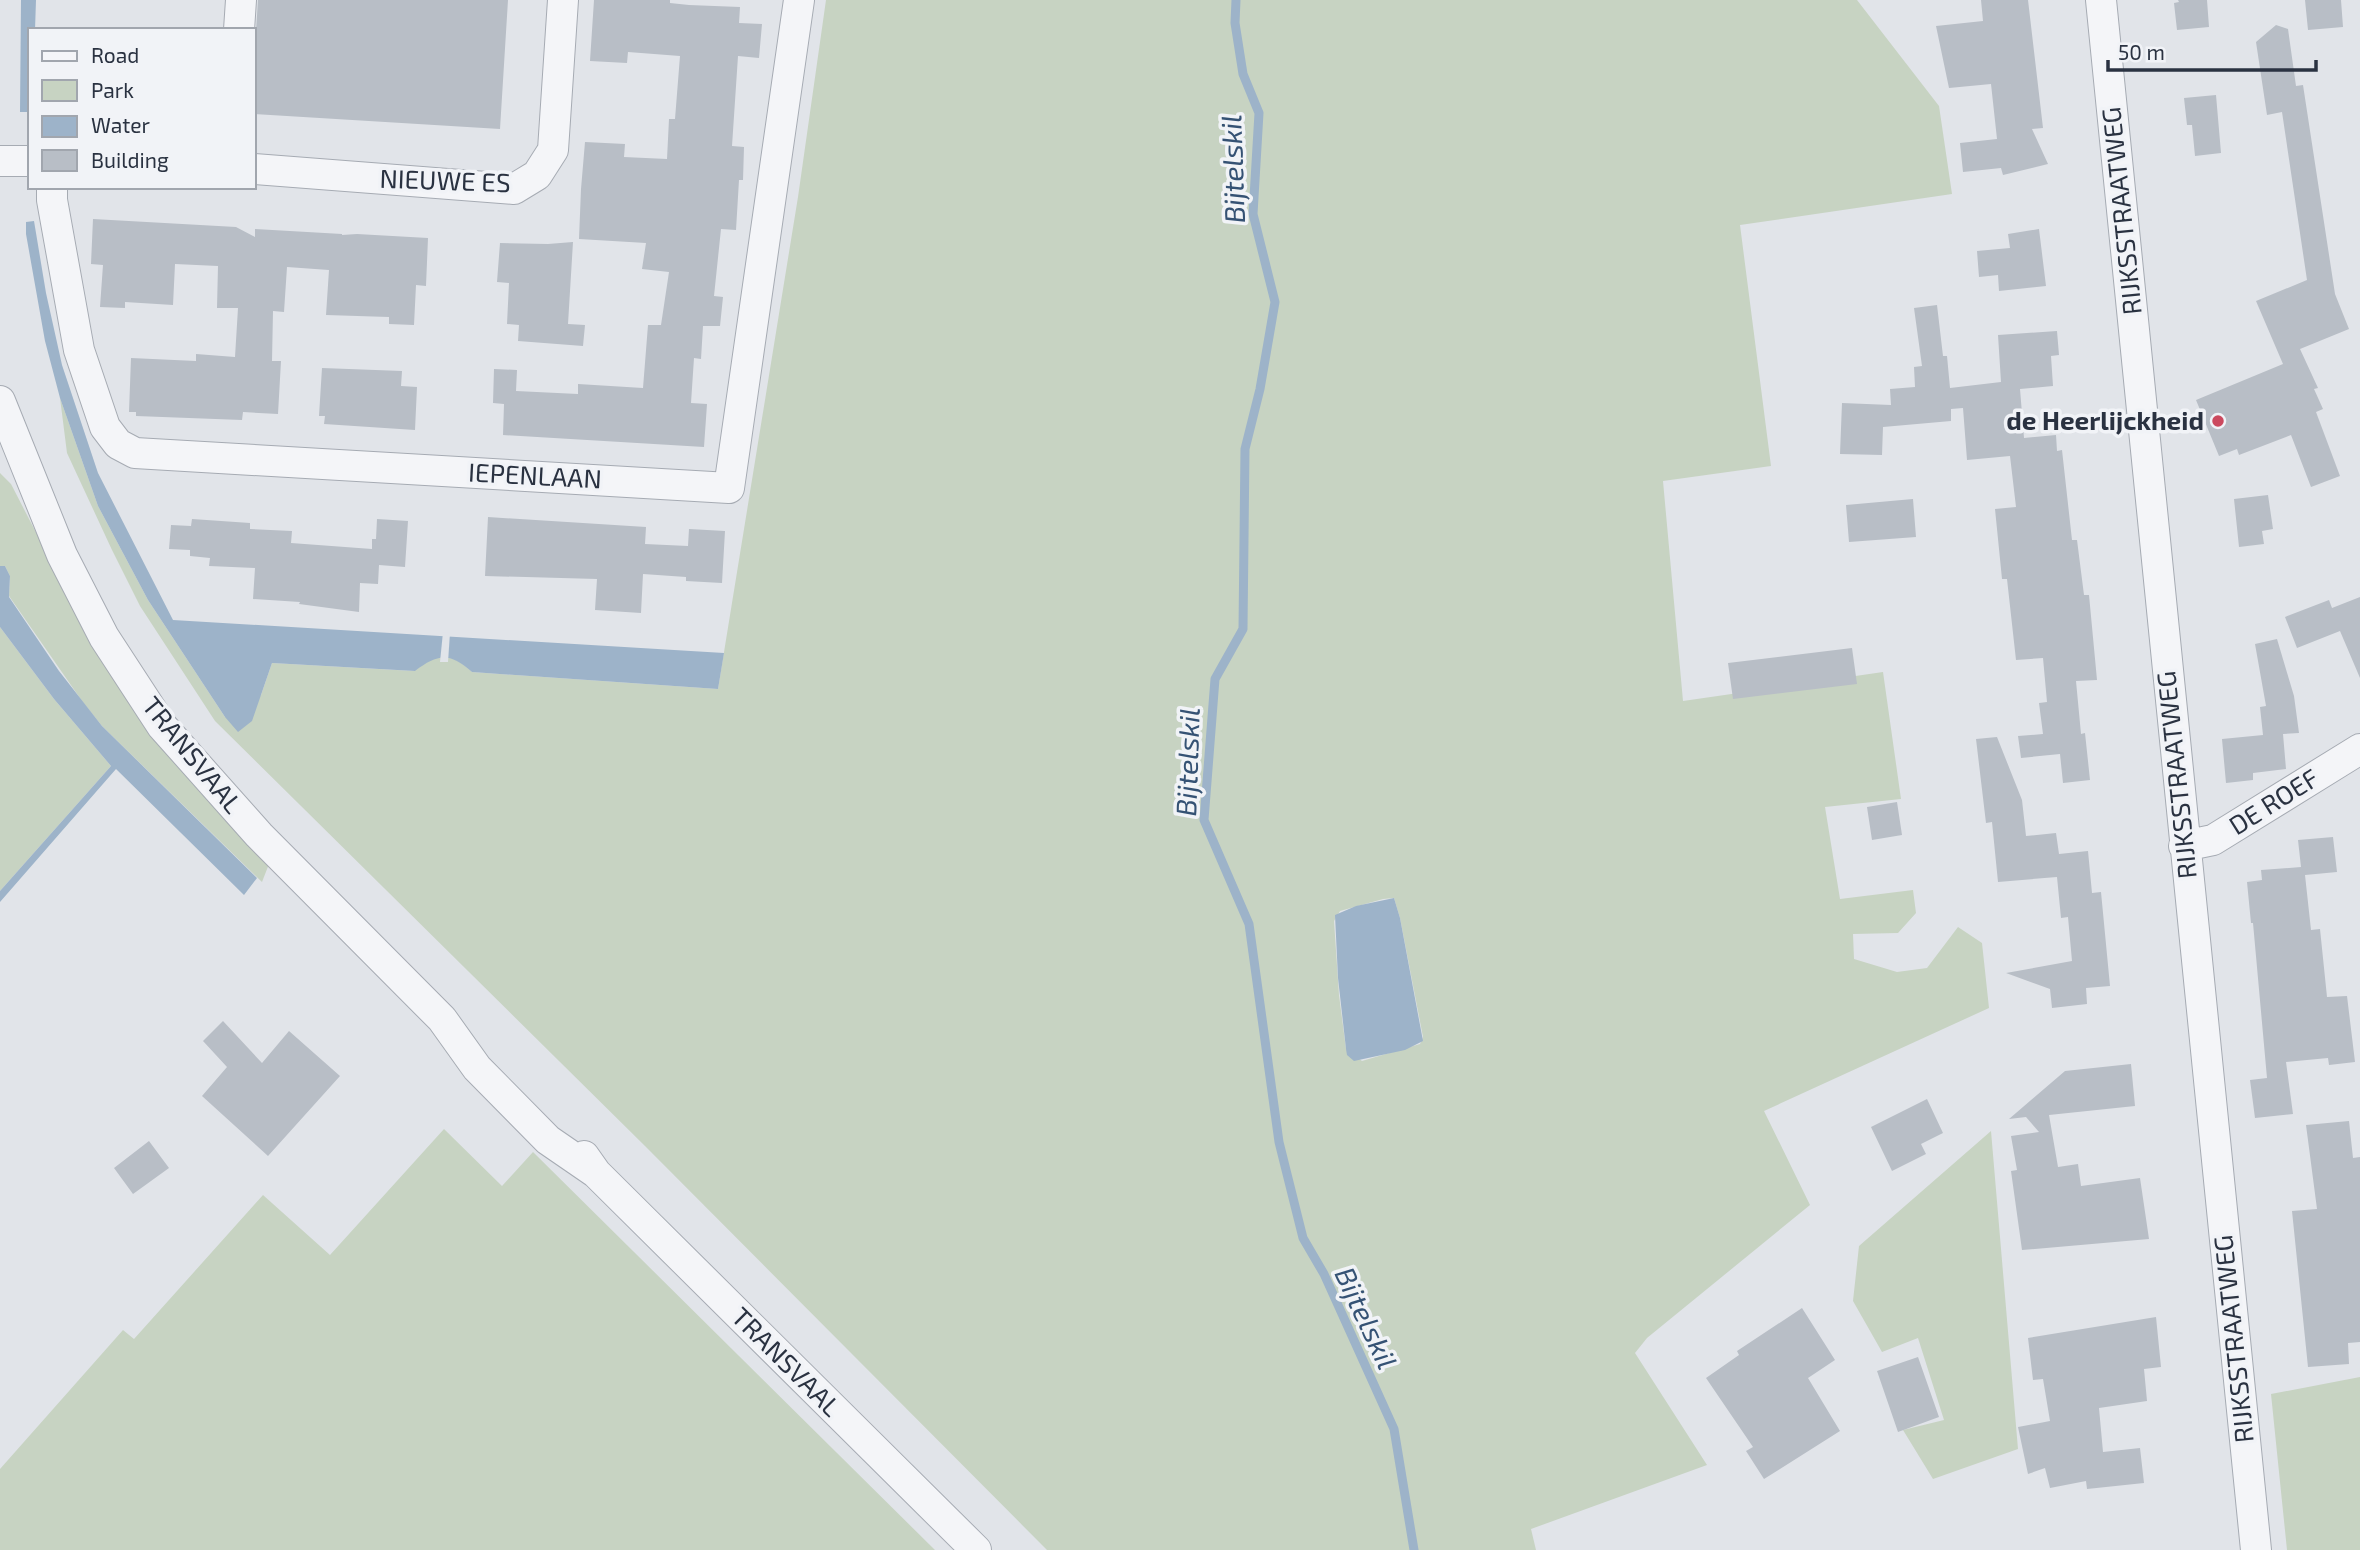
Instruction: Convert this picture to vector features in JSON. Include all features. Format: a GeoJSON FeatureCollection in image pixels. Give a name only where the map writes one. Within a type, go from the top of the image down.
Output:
{"type":"FeatureCollection","features":[{"type":"Feature","properties":{"kind":"street"},"geometry":{"type":"LineString","coordinates":[[239,28],[241,0]]}},
{"type":"Feature","properties":{"kind":"street","name":"NIEUWE ES"},"geometry":{"type":"LineString","coordinates":[[256,169],[514,189],[537,175],[553,150],[563,0]]}},
{"type":"Feature","properties":{"kind":"street","name":"IEPENLAAN"},"geometry":{"type":"LineString","coordinates":[[52,189],[79,350],[105,427],[118,444],[135,453],[729,488],[799,0]]}},
{"type":"Feature","properties":{"kind":"street","name":"RIJKSSTRAATWEG"},"geometry":{"type":"LineString","coordinates":[[2101,0],[2256,1550]]}},
{"type":"Feature","properties":{"kind":"street"},"geometry":{"type":"LineString","coordinates":[[0,161],[28,161]]}},
{"type":"Feature","properties":{"kind":"street","name":"TRANSVAAL"},"geometry":{"type":"LineString","coordinates":[[0,402],[62,555],[104,637],[162,726],[259,835],[442,1019],[477,1068],[548,1140],[596,1173],[976,1550]]}},
{"type":"Feature","properties":{"kind":"street","name":"DE ROEF"},"geometry":{"type":"LineString","coordinates":[[2184,846],[2213,840],[2360,749]]}},
{"type":"Feature","properties":{"kind":"green space"},"geometry":{"type":"Polygon","coordinates":[[[826,0],[1857,0],[1939,106],[1952,194],[1740,225],[1771,466],[1663,481],[1683,701],[1883,672],[1901,799],[1825,807],[1840,899],[1913,890],[1916,913],[1898,933],[1853,934],[1854,959],[1897,972],[1927,968],[1958,927],[1982,943],[1989,1008],[1764,1111],[1810,1205],[1647,1338],[1635,1353],[1707,1465],[1531,1529],[1536,1550],[1047,1550],[645,1146],[215,721],[140,606],[112,550],[67,453],[60,398],[98,506],[148,600],[225,717],[261,695],[272,663],[414,671],[443,657],[457,660],[472,672],[718,689],[798,197],[826,0]],[[1394,898],[1340,911],[1334,921],[1346,1049],[1362,1061],[1420,1044],[1423,1037],[1394,898]]]}},
{"type":"Feature","properties":{"kind":"green space"},"geometry":{"type":"Polygon","coordinates":[[[0,473],[11,484],[60,579],[269,864],[262,882],[102,726],[9,596],[10,576],[5,566],[0,566],[0,473]]]}},
{"type":"Feature","properties":{"kind":"green space"},"geometry":{"type":"Polygon","coordinates":[[[0,627],[54,699],[111,766],[0,891],[0,627]]]}},
{"type":"Feature","properties":{"kind":"green space"},"geometry":{"type":"Polygon","coordinates":[[[444,1129],[502,1186],[533,1152],[935,1550],[0,1550],[0,1469],[123,1330],[134,1339],[263,1195],[330,1255],[444,1129]]]}},
{"type":"Feature","properties":{"kind":"green space"},"geometry":{"type":"Polygon","coordinates":[[[1991,1131],[2018,1449],[1933,1479],[1903,1430],[1944,1420],[1918,1338],[1882,1352],[1853,1301],[1859,1246],[1991,1131]]]}},
{"type":"Feature","properties":{"kind":"green space"},"geometry":{"type":"Polygon","coordinates":[[[2360,1377],[2360,1550],[2287,1550],[2271,1394],[2360,1377]]]}},
{"type":"Feature","properties":{"kind":"water"},"geometry":{"type":"Polygon","coordinates":[[[21,0],[36,0],[35,28],[28,28],[28,112],[20,112],[21,0]]]}},
{"type":"Feature","properties":{"kind":"water"},"geometry":{"type":"Polygon","coordinates":[[[34,221],[62,365],[98,473],[173,620],[724,653],[718,689],[472,672],[450,658],[430,661],[415,671],[272,663],[252,721],[238,732],[225,717],[148,600],[98,506],[60,398],[45,341],[26,234],[26,222],[34,221]]]}},
{"type":"Feature","properties":{"kind":"water"},"geometry":{"type":"Polygon","coordinates":[[[0,566],[5,566],[10,576],[9,597],[59,671],[102,726],[257,878],[244,895],[116,769],[0,902],[0,891],[111,766],[54,699],[0,627],[0,566]]]}},
{"type":"Feature","properties":{"kind":"water"},"geometry":{"type":"Polygon","coordinates":[[[1394,898],[1423,1041],[1405,1050],[1354,1061],[1347,1055],[1346,1049],[1338,978],[1335,915],[1356,906],[1394,898]]]}},
{"type":"Feature","properties":{"kind":"pier"},"geometry":{"type":"Polygon","coordinates":[[[443,632],[450,633],[448,662],[440,662],[443,632]]]}},
{"type":"Feature","properties":{"kind":"building"},"geometry":{"type":"Polygon","coordinates":[[[258,0],[508,0],[500,129],[256,114],[258,0]]]}},
{"type":"Feature","properties":{"kind":"building"},"geometry":{"type":"Polygon","coordinates":[[[594,0],[670,0],[670,3],[689,5],[740,7],[739,23],[762,24],[759,58],[738,56],[732,146],[744,147],[743,180],[739,180],[736,230],[721,229],[714,296],[723,297],[720,326],[703,326],[701,359],[694,358],[691,403],[707,404],[704,447],[503,435],[504,404],[493,403],[494,369],[517,370],[516,391],[578,394],[578,384],[643,388],[648,325],[661,325],[669,272],[642,269],[646,243],[579,239],[581,189],[585,142],[625,144],[624,157],[667,159],[669,119],[675,119],[680,56],[628,52],[627,63],[590,61],[594,0]]]}},
{"type":"Feature","properties":{"kind":"building"},"geometry":{"type":"Polygon","coordinates":[[[1981,0],[2028,0],[2043,128],[2032,129],[2048,164],[2003,175],[2001,168],[1963,172],[1960,143],[1997,139],[1991,84],[1949,88],[1936,26],[1983,21],[1981,0]]]}},
{"type":"Feature","properties":{"kind":"building"},"geometry":{"type":"Polygon","coordinates":[[[2178,0],[2207,0],[2209,27],[2177,30],[2174,3],[2179,2],[2178,0]]]}},
{"type":"Feature","properties":{"kind":"building"},"geometry":{"type":"Polygon","coordinates":[[[2305,0],[2341,0],[2343,27],[2308,30],[2305,0]]]}},
{"type":"Feature","properties":{"kind":"building"},"geometry":{"type":"Polygon","coordinates":[[[2276,25],[2288,29],[2296,86],[2303,85],[2335,294],[2349,329],[2300,349],[2318,388],[2314,389],[2323,409],[2316,412],[2340,476],[2311,487],[2291,435],[2239,455],[2237,449],[2219,456],[2196,400],[2283,364],[2256,301],[2307,280],[2282,112],[2267,115],[2256,42],[2276,25]]]}},
{"type":"Feature","properties":{"kind":"building"},"geometry":{"type":"Polygon","coordinates":[[[2216,95],[2221,153],[2195,156],[2192,125],[2187,125],[2184,98],[2216,95]]]}},
{"type":"Feature","properties":{"kind":"building"},"geometry":{"type":"Polygon","coordinates":[[[93,219],[236,227],[255,237],[255,229],[428,238],[426,286],[416,285],[414,325],[389,324],[389,317],[326,315],[329,270],[287,267],[284,312],[273,311],[272,361],[281,361],[278,414],[243,412],[242,420],[136,416],[136,412],[129,412],[131,358],[196,361],[196,354],[235,357],[238,308],[217,308],[218,266],[175,264],[173,305],[125,302],[125,308],[100,307],[103,265],[91,264],[93,219]]]}},
{"type":"Feature","properties":{"kind":"building"},"geometry":{"type":"Polygon","coordinates":[[[2039,229],[2046,286],[1999,291],[1998,275],[1979,277],[1977,251],[2010,248],[2008,234],[2039,229]]]}},
{"type":"Feature","properties":{"kind":"building"},"geometry":{"type":"Polygon","coordinates":[[[573,242],[568,324],[585,325],[583,346],[518,341],[519,325],[507,324],[509,283],[497,282],[500,243],[573,242]]]}},
{"type":"Feature","properties":{"kind":"building"},"geometry":{"type":"Polygon","coordinates":[[[1937,305],[1950,388],[2001,382],[1998,335],[2057,331],[2059,355],[2051,356],[2053,386],[2020,389],[2024,438],[2056,435],[2057,451],[2062,450],[2072,540],[2077,540],[2084,595],[2089,595],[2097,680],[2076,681],[2081,734],[2085,733],[2090,780],[2063,783],[2060,754],[2021,758],[2018,736],[2043,734],[2039,703],[2047,702],[2043,658],[2016,660],[2007,579],[2002,579],[1995,509],[2016,507],[2010,456],[1967,460],[1963,408],[1951,409],[1951,421],[1883,427],[1882,455],[1840,454],[1842,403],[1891,405],[1890,389],[1915,387],[1914,367],[1922,366],[1914,308],[1937,305]]]}},
{"type":"Feature","properties":{"kind":"building"},"geometry":{"type":"Polygon","coordinates":[[[322,368],[402,371],[401,386],[417,387],[415,430],[324,424],[325,416],[319,416],[322,368]]]}},
{"type":"Feature","properties":{"kind":"building"},"geometry":{"type":"Polygon","coordinates":[[[2268,495],[2273,529],[2262,531],[2264,544],[2239,547],[2234,499],[2268,495]]]}},
{"type":"Feature","properties":{"kind":"building"},"geometry":{"type":"Polygon","coordinates":[[[1913,499],[1916,537],[1849,542],[1846,505],[1913,499]]]}},
{"type":"Feature","properties":{"kind":"building"},"geometry":{"type":"Polygon","coordinates":[[[488,517],[646,527],[645,544],[688,546],[689,529],[725,531],[722,583],[643,574],[641,613],[595,610],[597,579],[485,576],[488,517]]]}},
{"type":"Feature","properties":{"kind":"building"},"geometry":{"type":"Polygon","coordinates":[[[192,519],[250,523],[250,529],[292,531],[291,543],[372,549],[372,539],[376,539],[377,519],[408,521],[405,567],[379,565],[378,584],[360,583],[359,612],[299,604],[300,602],[253,599],[255,568],[209,566],[210,558],[190,556],[190,550],[169,549],[171,525],[191,526],[192,519]]]}},
{"type":"Feature","properties":{"kind":"building"},"geometry":{"type":"Polygon","coordinates":[[[2360,597],[2360,678],[2340,631],[2297,648],[2285,617],[2329,600],[2332,608],[2360,597]]]}},
{"type":"Feature","properties":{"kind":"building"},"geometry":{"type":"Polygon","coordinates":[[[2277,639],[2294,696],[2299,733],[2283,734],[2286,769],[2253,773],[2253,780],[2226,783],[2222,739],[2263,735],[2260,707],[2266,706],[2255,644],[2277,639]]]}},
{"type":"Feature","properties":{"kind":"building"},"geometry":{"type":"Polygon","coordinates":[[[1852,648],[1857,684],[1733,699],[1728,663],[1852,648]]]}},
{"type":"Feature","properties":{"kind":"building"},"geometry":{"type":"Polygon","coordinates":[[[1997,737],[2022,800],[2026,836],[2056,833],[2059,854],[2088,851],[2092,893],[2101,892],[2110,986],[2086,988],[2087,1004],[2052,1008],[2050,989],[2006,973],[2072,961],[2068,917],[2061,918],[2057,877],[1998,882],[1992,822],[1986,823],[1976,739],[1997,737]]]}},
{"type":"Feature","properties":{"kind":"building"},"geometry":{"type":"Polygon","coordinates":[[[1897,802],[1902,835],[1872,840],[1867,807],[1897,802]]]}},
{"type":"Feature","properties":{"kind":"building"},"geometry":{"type":"Polygon","coordinates":[[[2333,837],[2337,872],[2305,875],[2311,930],[2320,929],[2327,997],[2347,996],[2355,1062],[2329,1065],[2328,1058],[2286,1062],[2293,1114],[2255,1118],[2250,1080],[2267,1078],[2247,882],[2262,880],[2261,870],[2301,867],[2298,840],[2333,837]]]}},
{"type":"Feature","properties":{"kind":"building"},"geometry":{"type":"Polygon","coordinates":[[[223,1021],[262,1063],[289,1031],[340,1076],[268,1156],[202,1096],[227,1067],[203,1041],[223,1021]]]}},
{"type":"Feature","properties":{"kind":"building"},"geometry":{"type":"Polygon","coordinates":[[[2131,1064],[2135,1106],[2049,1115],[2058,1167],[2078,1164],[2081,1186],[2140,1178],[2149,1239],[2022,1250],[2011,1171],[2017,1170],[2011,1136],[2039,1132],[2026,1117],[2009,1119],[2065,1071],[2131,1064]]]}},
{"type":"Feature","properties":{"kind":"building"},"geometry":{"type":"Polygon","coordinates":[[[1927,1099],[1943,1133],[1921,1144],[1926,1154],[1892,1171],[1871,1127],[1927,1099]]]}},
{"type":"Feature","properties":{"kind":"building"},"geometry":{"type":"Polygon","coordinates":[[[2349,1121],[2353,1158],[2360,1157],[2360,1342],[2348,1343],[2349,1364],[2308,1367],[2292,1211],[2317,1209],[2306,1125],[2349,1121]]]}},
{"type":"Feature","properties":{"kind":"building"},"geometry":{"type":"Polygon","coordinates":[[[149,1141],[169,1168],[133,1194],[114,1168],[149,1141]]]}},
{"type":"Feature","properties":{"kind":"building"},"geometry":{"type":"Polygon","coordinates":[[[1802,1308],[1835,1360],[1808,1378],[1840,1431],[1764,1479],[1746,1451],[1753,1447],[1706,1378],[1739,1355],[1737,1351],[1802,1308]]]}},
{"type":"Feature","properties":{"kind":"building"},"geometry":{"type":"Polygon","coordinates":[[[2156,1317],[2161,1367],[2144,1369],[2147,1401],[2099,1408],[2103,1452],[2140,1448],[2144,1483],[2087,1489],[2086,1481],[2050,1488],[2045,1468],[2028,1474],[2018,1427],[2050,1421],[2043,1379],[2033,1380],[2028,1338],[2156,1317]]]}},
{"type":"Feature","properties":{"kind":"building"},"geometry":{"type":"Polygon","coordinates":[[[1918,1357],[1939,1417],[1898,1432],[1877,1371],[1918,1357]]]}},
{"type":"Feature","properties":{"kind":"waterway","name":"Bijtelskil"},"geometry":{"type":"LineString","coordinates":[[1236,0],[1235,23],[1243,74],[1259,113],[1253,214],[1275,302],[1260,389],[1245,449],[1243,629],[1215,679],[1204,820],[1249,924],[1279,1142],[1303,1238],[1324,1274],[1394,1429],[1414,1550]]}},
{"type":"Feature","properties":{"kind":"place","name":"de Heerlijckheid"},"geometry":{"type":"Point","coordinates":[2218,421]}}]}
